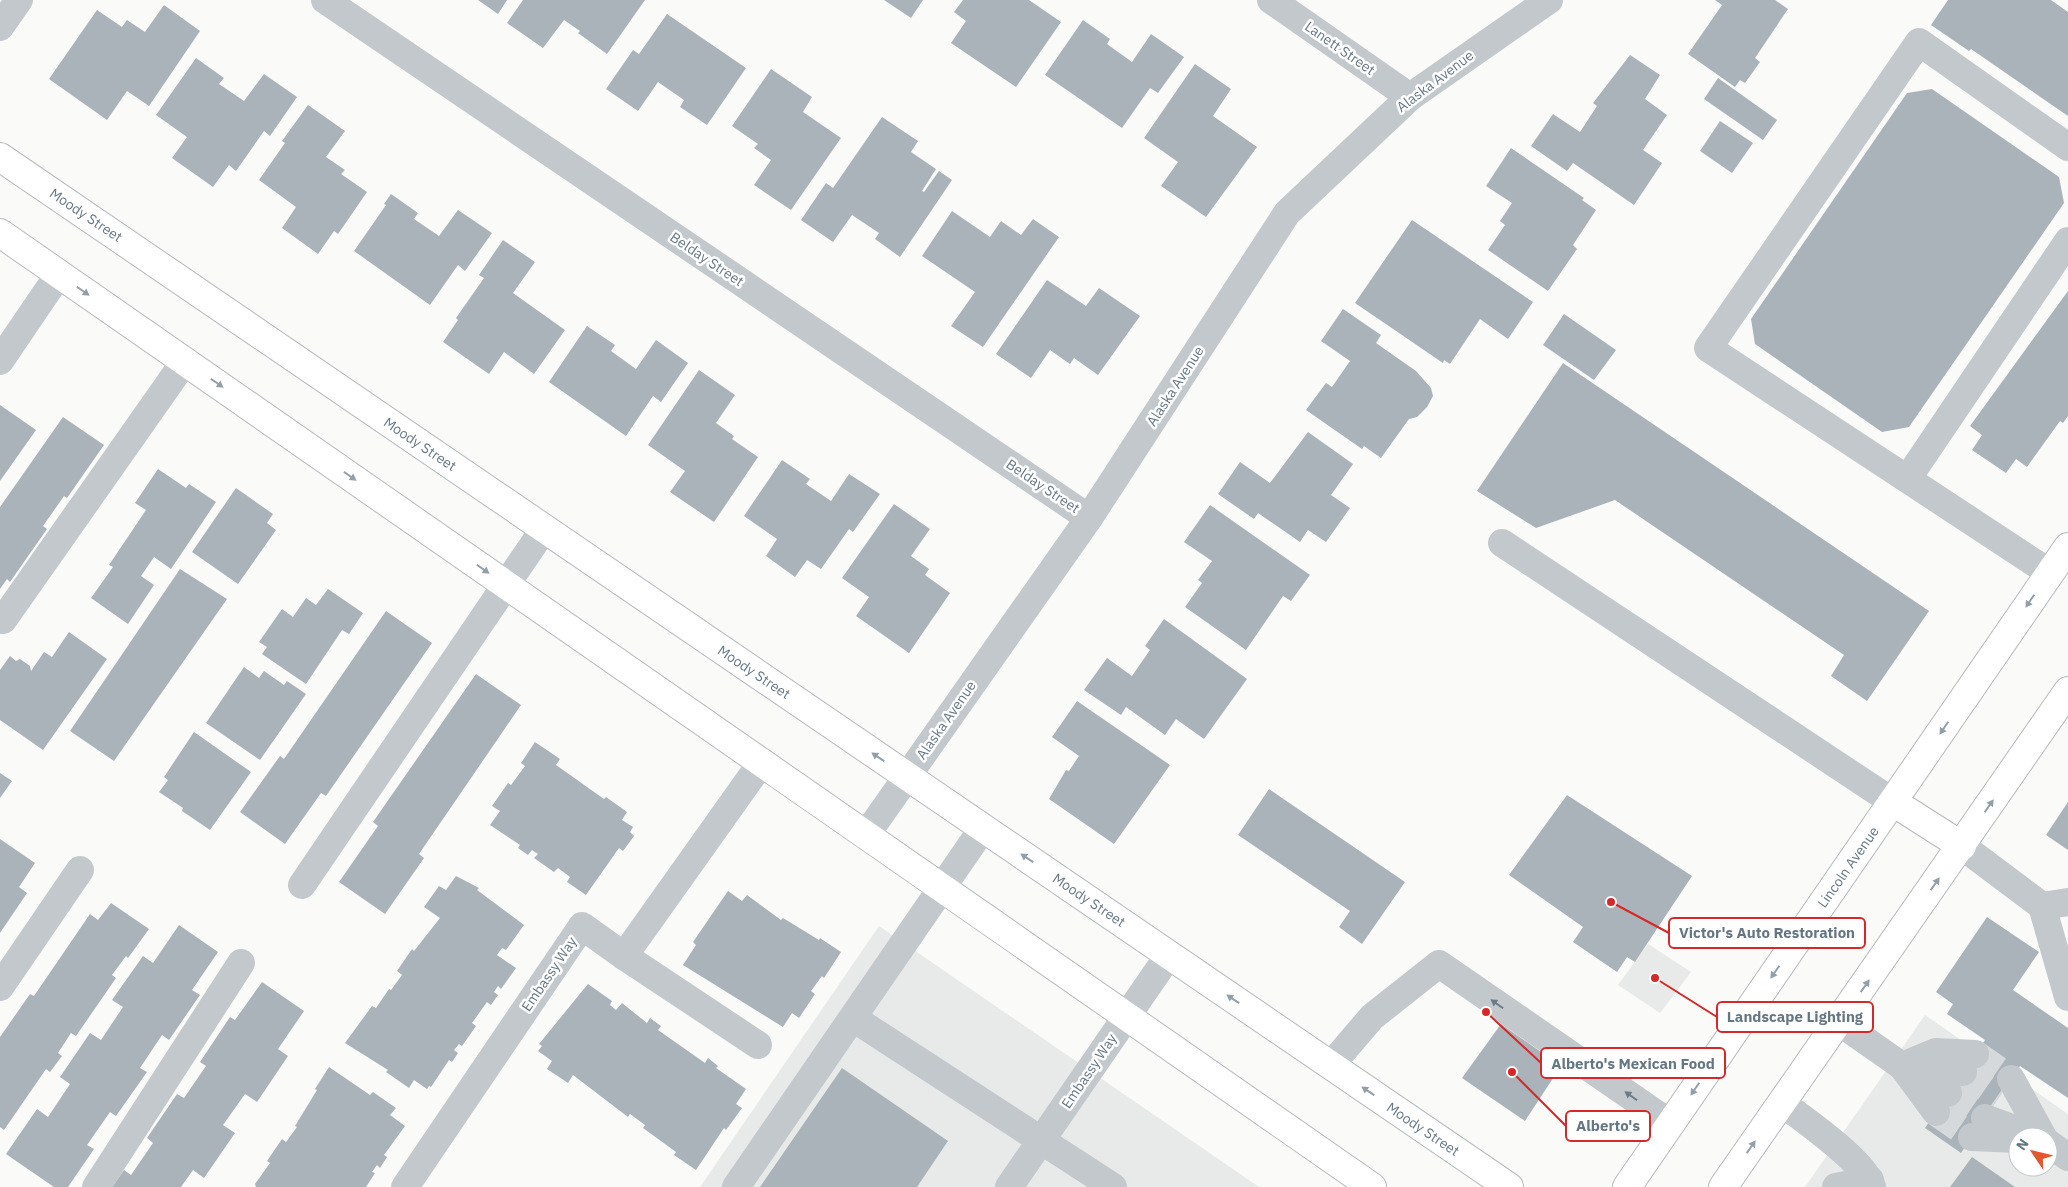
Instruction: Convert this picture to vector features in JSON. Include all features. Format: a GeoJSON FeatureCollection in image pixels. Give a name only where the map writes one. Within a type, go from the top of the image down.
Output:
{"type":"FeatureCollection","features":[{"type":"Feature","properties":{"kind":"main road","name":"Moody Street"},"geometry":{"type":"LineString","coordinates":[[3,165],[544,529],[1509,1187]]}},
{"type":"Feature","properties":{"kind":"main road"},"geometry":{"type":"LineString","coordinates":[[0,233],[1372,1187]]}},
{"type":"Feature","properties":{"kind":"main road","name":"Lincoln Avenue"},"geometry":{"type":"LineString","coordinates":[[1627,1187],[2068,547]]}},
{"type":"Feature","properties":{"kind":"main road"},"geometry":{"type":"LineString","coordinates":[[1723,1187],[2068,692]]}},
{"type":"Feature","properties":{"kind":"main road"},"geometry":{"type":"LineString","coordinates":[[1893,802],[1962,846]]}},
{"type":"Feature","properties":{"kind":"street"},"geometry":{"type":"LineString","coordinates":[[0,27],[19,0]]}},
{"type":"Feature","properties":{"kind":"street","name":"Belday Street"},"geometry":{"type":"LineString","coordinates":[[325,0],[1090,518]]}},
{"type":"Feature","properties":{"kind":"street","name":"Lanett Street"},"geometry":{"type":"LineString","coordinates":[[1271,0],[1410,97]]}},
{"type":"Feature","properties":{"kind":"street","name":"Alaska Avenue"},"geometry":{"type":"LineString","coordinates":[[866,835],[1090,518],[1287,213],[1410,97],[1549,0]]}},
{"type":"Feature","properties":{"kind":"street"},"geometry":{"type":"LineString","coordinates":[[2050,573],[1708,348],[1919,42],[2068,147]]}},
{"type":"Feature","properties":{"kind":"street"},"geometry":{"type":"LineString","coordinates":[[1908,478],[2068,241]]}},
{"type":"Feature","properties":{"kind":"street"},"geometry":{"type":"LineString","coordinates":[[0,361],[59,274]]}},
{"type":"Feature","properties":{"kind":"street"},"geometry":{"type":"LineString","coordinates":[[3,620],[185,361]]}},
{"type":"Feature","properties":{"kind":"street"},"geometry":{"type":"LineString","coordinates":[[302,885],[544,529]]}},
{"type":"Feature","properties":{"kind":"street"},"geometry":{"type":"LineString","coordinates":[[1502,543],[1893,802]]}},
{"type":"Feature","properties":{"kind":"street"},"geometry":{"type":"LineString","coordinates":[[758,1045],[624,956],[762,762]]}},
{"type":"Feature","properties":{"kind":"street"},"geometry":{"type":"LineString","coordinates":[[736,1187],[983,828]]}},
{"type":"Feature","properties":{"kind":"street"},"geometry":{"type":"LineString","coordinates":[[1962,846],[2055,904],[2068,997]]}},
{"type":"Feature","properties":{"kind":"street"},"geometry":{"type":"LineString","coordinates":[[0,987],[80,870]]}},
{"type":"Feature","properties":{"kind":"street","name":"Embassy Way"},"geometry":{"type":"LineString","coordinates":[[404,1187],[582,926],[624,956]]}},
{"type":"Feature","properties":{"kind":"street","name":"Embassy Way"},"geometry":{"type":"LineString","coordinates":[[1009,1187],[1169,955]]}},
{"type":"Feature","properties":{"kind":"street"},"geometry":{"type":"LineString","coordinates":[[96,1187],[241,963]]}},
{"type":"Feature","properties":{"kind":"street"},"geometry":{"type":"LineString","coordinates":[[1331,1065],[1372,1017],[1439,964],[1671,1124]]}},
{"type":"Feature","properties":{"kind":"street"},"geometry":{"type":"LineString","coordinates":[[853,1018],[1113,1187]]}},
{"type":"Feature","properties":{"kind":"street"},"geometry":{"type":"LineString","coordinates":[[1839,1022],[1902,1066],[1955,1083],[1936,1052],[1902,1066]]}},
{"type":"Feature","properties":{"kind":"street"},"geometry":{"type":"LineString","coordinates":[[1782,1103],[1840,1148],[1871,1183]]}},
{"type":"Feature","properties":{"kind":"street"},"geometry":{"type":"LineString","coordinates":[[1992,1108],[2021,1127]]}},
{"type":"Feature","properties":{"kind":"street"},"geometry":{"type":"LineString","coordinates":[[1992,1108],[2025,1127]]}},
{"type":"Feature","properties":{"kind":"street"},"geometry":{"type":"LineString","coordinates":[[1992,1108],[2008,1127]]}},
{"type":"Feature","properties":{"kind":"street"},"geometry":{"type":"LineString","coordinates":[[1836,1187],[1871,1183]]}},
{"type":"Feature","properties":{"kind":"shaded area"},"geometry":{"type":"Polygon","coordinates":[[[879,926],[1259,1187],[700,1187],[879,926]]]}},
{"type":"Feature","properties":{"kind":"shaded area"},"geometry":{"type":"Polygon","coordinates":[[[1648,944],[1691,972],[1660,1013],[1618,985],[1648,944]]]}},
{"type":"Feature","properties":{"kind":"shaded area"},"geometry":{"type":"Polygon","coordinates":[[[1925,1015],[2068,1114],[2068,1187],[1805,1187],[1925,1015]]]}},
{"type":"Feature","properties":{"kind":"building"},"geometry":{"type":"Polygon","coordinates":[[[478,0],[507,0],[498,14],[478,0]]]}},
{"type":"Feature","properties":{"kind":"building"},"geometry":{"type":"Polygon","coordinates":[[[523,0],[645,0],[607,54],[578,33],[580,31],[564,20],[543,48],[507,23],[523,0]]]}},
{"type":"Feature","properties":{"kind":"building"},"geometry":{"type":"Polygon","coordinates":[[[884,0],[923,0],[911,18],[884,0]]]}},
{"type":"Feature","properties":{"kind":"building"},"geometry":{"type":"Polygon","coordinates":[[[963,0],[1029,0],[1061,22],[1016,87],[951,43],[966,21],[954,12],[963,0]]]}},
{"type":"Feature","properties":{"kind":"building"},"geometry":{"type":"Polygon","coordinates":[[[1715,0],[1775,0],[1788,9],[1755,58],[1760,62],[1745,83],[1740,80],[1735,87],[1688,54],[1722,5],[1715,0]]]}},
{"type":"Feature","properties":{"kind":"building"},"geometry":{"type":"Polygon","coordinates":[[[1948,0],[2051,0],[2068,12],[2068,116],[1971,49],[1969,51],[1931,25],[1948,0]]]}},
{"type":"Feature","properties":{"kind":"building"},"geometry":{"type":"Polygon","coordinates":[[[164,5],[200,31],[149,106],[127,91],[107,120],[49,79],[97,10],[122,27],[127,20],[145,32],[164,5]]]}},
{"type":"Feature","properties":{"kind":"building"},"geometry":{"type":"Polygon","coordinates":[[[667,14],[746,68],[707,125],[680,107],[684,100],[658,82],[638,111],[606,89],[633,50],[639,54],[667,14]]]}},
{"type":"Feature","properties":{"kind":"building"},"geometry":{"type":"Polygon","coordinates":[[[1083,20],[1110,39],[1107,44],[1132,62],[1151,34],[1184,57],[1158,93],[1150,88],[1122,128],[1045,75],[1083,20]]]}},
{"type":"Feature","properties":{"kind":"building"},"geometry":{"type":"Polygon","coordinates":[[[1630,55],[1660,75],[1645,99],[1667,115],[1643,150],[1662,163],[1634,205],[1573,163],[1567,171],[1531,146],[1553,114],[1580,132],[1597,106],[1593,103],[1630,55]]]}},
{"type":"Feature","properties":{"kind":"building"},"geometry":{"type":"Polygon","coordinates":[[[196,58],[224,78],[219,84],[244,101],[264,74],[297,97],[270,136],[264,131],[236,171],[229,165],[213,187],[172,158],[187,137],[156,115],[196,58]]]}},
{"type":"Feature","properties":{"kind":"building"},"geometry":{"type":"Polygon","coordinates":[[[1195,64],[1231,89],[1213,116],[1257,147],[1206,217],[1161,186],[1178,162],[1144,138],[1195,64]]]}},
{"type":"Feature","properties":{"kind":"building"},"geometry":{"type":"Polygon","coordinates":[[[771,69],[812,97],[803,112],[841,138],[791,210],[754,185],[771,160],[754,148],[758,144],[732,126],[771,69]]]}},
{"type":"Feature","properties":{"kind":"building"},"geometry":{"type":"Polygon","coordinates":[[[1718,78],[1777,120],[1763,140],[1704,99],[1718,78]]]}},
{"type":"Feature","properties":{"kind":"building"},"geometry":{"type":"Polygon","coordinates":[[[1932,89],[2059,177],[2064,203],[1909,427],[1882,432],[1755,344],[1751,319],[1907,93],[1932,89]]]}},
{"type":"Feature","properties":{"kind":"building"},"geometry":{"type":"Polygon","coordinates":[[[308,105],[345,131],[326,157],[345,170],[341,174],[367,192],[338,234],[334,231],[318,254],[282,228],[296,207],[259,180],[285,143],[282,141],[308,105]]]}},
{"type":"Feature","properties":{"kind":"building"},"geometry":{"type":"Polygon","coordinates":[[[882,117],[918,141],[911,152],[936,169],[922,191],[924,192],[939,171],[952,180],[900,257],[875,239],[879,233],[852,215],[833,242],[801,220],[826,183],[833,188],[882,117]]]}},
{"type":"Feature","properties":{"kind":"building"},"geometry":{"type":"Polygon","coordinates":[[[1720,121],[1753,143],[1732,173],[1700,151],[1720,121]]]}},
{"type":"Feature","properties":{"kind":"building"},"geometry":{"type":"Polygon","coordinates":[[[1511,148],[1584,198],[1582,200],[1596,210],[1573,245],[1577,249],[1548,291],[1488,250],[1505,225],[1500,221],[1512,203],[1486,186],[1511,148]]]}},
{"type":"Feature","properties":{"kind":"building"},"geometry":{"type":"Polygon","coordinates":[[[391,194],[418,213],[414,219],[439,236],[458,210],[492,233],[465,271],[458,265],[430,305],[354,251],[386,205],[384,204],[391,194]]]}},
{"type":"Feature","properties":{"kind":"building"},"geometry":{"type":"Polygon","coordinates":[[[952,211],[990,237],[1001,221],[1021,235],[1033,219],[1059,237],[983,347],[951,326],[975,292],[922,256],[952,211]]]}},
{"type":"Feature","properties":{"kind":"building"},"geometry":{"type":"Polygon","coordinates":[[[1412,220],[1533,302],[1508,339],[1480,319],[1450,364],[1444,360],[1443,363],[1355,303],[1412,220]]]}},
{"type":"Feature","properties":{"kind":"building"},"geometry":{"type":"Polygon","coordinates":[[[503,240],[535,262],[513,293],[565,330],[534,374],[504,352],[489,374],[443,342],[458,320],[456,318],[484,278],[479,275],[503,240]]]}},
{"type":"Feature","properties":{"kind":"building"},"geometry":{"type":"Polygon","coordinates":[[[1047,280],[1086,306],[1099,288],[1140,316],[1098,375],[1074,358],[1070,364],[1050,350],[1031,378],[996,354],[1047,280]]]}},
{"type":"Feature","properties":{"kind":"building"},"geometry":{"type":"Polygon","coordinates":[[[2068,291],[2068,416],[2063,423],[2060,421],[2027,467],[2016,459],[2006,473],[1972,450],[1982,435],[1970,426],[2068,291]]]}},
{"type":"Feature","properties":{"kind":"building"},"geometry":{"type":"Polygon","coordinates":[[[1343,309],[1381,335],[1376,343],[1416,371],[1431,388],[1433,396],[1427,407],[1417,417],[1409,419],[1381,458],[1364,446],[1362,449],[1306,410],[1326,383],[1332,387],[1350,361],[1321,341],[1343,309]]]}},
{"type":"Feature","properties":{"kind":"building"},"geometry":{"type":"Polygon","coordinates":[[[1564,314],[1616,350],[1594,380],[1543,345],[1564,314]]]}},
{"type":"Feature","properties":{"kind":"building"},"geometry":{"type":"Polygon","coordinates":[[[587,326],[615,345],[611,351],[636,369],[656,340],[688,363],[661,402],[653,396],[626,436],[549,382],[587,326]]]}},
{"type":"Feature","properties":{"kind":"building"},"geometry":{"type":"Polygon","coordinates":[[[1563,363],[1929,611],[1867,701],[1831,676],[1844,655],[1615,500],[1536,528],[1477,491],[1563,363]]]}},
{"type":"Feature","properties":{"kind":"building"},"geometry":{"type":"Polygon","coordinates":[[[699,370],[735,395],[716,423],[734,436],[732,439],[758,457],[714,522],[670,492],[685,471],[648,445],[699,370]]]}},
{"type":"Feature","properties":{"kind":"building"},"geometry":{"type":"Polygon","coordinates":[[[0,405],[36,430],[0,481],[0,405]]]}},
{"type":"Feature","properties":{"kind":"building"},"geometry":{"type":"Polygon","coordinates":[[[63,417],[104,445],[67,498],[64,496],[43,526],[47,529],[10,582],[7,579],[0,589],[0,507],[63,417]]]}},
{"type":"Feature","properties":{"kind":"building"},"geometry":{"type":"Polygon","coordinates":[[[1308,432],[1353,464],[1331,495],[1350,508],[1326,542],[1308,530],[1300,542],[1258,513],[1254,519],[1218,494],[1240,462],[1270,483],[1308,432]]]}},
{"type":"Feature","properties":{"kind":"building"},"geometry":{"type":"Polygon","coordinates":[[[782,460],[810,479],[806,484],[831,501],[849,474],[880,494],[853,532],[849,529],[821,569],[807,560],[795,577],[766,556],[777,539],[744,516],[782,460]]]}},
{"type":"Feature","properties":{"kind":"building"},"geometry":{"type":"Polygon","coordinates":[[[158,469],[186,488],[189,484],[216,502],[171,569],[154,557],[141,576],[154,585],[128,624],[91,598],[113,567],[109,565],[146,510],[135,503],[158,469]]]}},
{"type":"Feature","properties":{"kind":"building"},"geometry":{"type":"Polygon","coordinates":[[[236,488],[273,514],[267,523],[276,530],[238,584],[192,552],[236,488]]]}},
{"type":"Feature","properties":{"kind":"building"},"geometry":{"type":"Polygon","coordinates":[[[894,504],[930,529],[911,556],[929,569],[925,575],[950,593],[909,653],[856,616],[869,597],[842,578],[894,504]]]}},
{"type":"Feature","properties":{"kind":"building"},"geometry":{"type":"Polygon","coordinates":[[[1210,505],[1310,575],[1291,601],[1283,596],[1246,650],[1185,607],[1202,583],[1198,580],[1212,561],[1184,542],[1210,505]]]}},
{"type":"Feature","properties":{"kind":"building"},"geometry":{"type":"Polygon","coordinates":[[[180,569],[227,599],[114,761],[70,731],[180,569]]]}},
{"type":"Feature","properties":{"kind":"building"},"geometry":{"type":"Polygon","coordinates":[[[328,589],[363,613],[349,634],[342,630],[306,684],[262,654],[267,647],[259,642],[282,609],[293,617],[306,598],[316,605],[328,589]]]}},
{"type":"Feature","properties":{"kind":"building"},"geometry":{"type":"Polygon","coordinates":[[[386,611],[432,643],[326,796],[321,793],[285,844],[240,812],[280,756],[284,759],[386,611]]]}},
{"type":"Feature","properties":{"kind":"building"},"geometry":{"type":"Polygon","coordinates":[[[1164,619],[1247,679],[1204,739],[1176,719],[1165,735],[1126,707],[1121,715],[1084,690],[1107,658],[1132,676],[1150,650],[1145,646],[1164,619]]]}},
{"type":"Feature","properties":{"kind":"building"},"geometry":{"type":"Polygon","coordinates":[[[69,632],[107,659],[43,750],[0,720],[0,670],[10,656],[16,661],[20,659],[30,666],[31,671],[44,652],[52,657],[69,632]]]}},
{"type":"Feature","properties":{"kind":"building"},"geometry":{"type":"Polygon","coordinates":[[[244,667],[259,678],[264,671],[284,685],[287,681],[306,694],[260,760],[206,723],[244,667]]]}},
{"type":"Feature","properties":{"kind":"building"},"geometry":{"type":"Polygon","coordinates":[[[476,674],[521,705],[419,854],[424,858],[385,914],[339,882],[378,826],[373,822],[476,674]]]}},
{"type":"Feature","properties":{"kind":"building"},"geometry":{"type":"Polygon","coordinates":[[[1077,701],[1170,765],[1114,844],[1049,799],[1066,770],[1069,771],[1079,756],[1052,737],[1077,701]]]}},
{"type":"Feature","properties":{"kind":"building"},"geometry":{"type":"Polygon","coordinates":[[[194,732],[251,772],[210,830],[182,811],[183,808],[159,792],[168,780],[164,777],[194,732]]]}},
{"type":"Feature","properties":{"kind":"building"},"geometry":{"type":"Polygon","coordinates":[[[535,742],[560,759],[556,765],[604,799],[606,797],[627,812],[622,820],[633,827],[630,832],[634,836],[623,851],[619,848],[586,895],[567,882],[570,877],[558,868],[554,872],[534,858],[538,854],[532,850],[528,855],[518,848],[520,845],[490,825],[500,811],[492,806],[508,783],[511,785],[525,766],[521,763],[535,742]]]}},
{"type":"Feature","properties":{"kind":"building"},"geometry":{"type":"Polygon","coordinates":[[[0,773],[12,781],[0,798],[0,773]]]}},
{"type":"Feature","properties":{"kind":"building"},"geometry":{"type":"Polygon","coordinates":[[[1269,789],[1405,882],[1362,944],[1339,927],[1350,911],[1238,835],[1269,789]]]}},
{"type":"Feature","properties":{"kind":"building"},"geometry":{"type":"Polygon","coordinates":[[[1567,795],[1692,876],[1635,962],[1627,957],[1617,972],[1573,942],[1583,927],[1509,875],[1567,795]]]}},
{"type":"Feature","properties":{"kind":"building"},"geometry":{"type":"Polygon","coordinates":[[[2068,802],[2068,850],[2046,835],[2068,802]]]}},
{"type":"Feature","properties":{"kind":"building"},"geometry":{"type":"Polygon","coordinates":[[[0,839],[35,863],[19,887],[27,893],[0,933],[0,839]]]}},
{"type":"Feature","properties":{"kind":"building"},"geometry":{"type":"Polygon","coordinates":[[[456,876],[479,888],[477,890],[524,925],[506,950],[502,948],[497,955],[516,968],[501,989],[498,986],[494,992],[498,995],[491,1005],[487,1002],[472,1023],[476,1026],[462,1046],[459,1044],[454,1050],[458,1053],[452,1062],[449,1060],[431,1087],[429,1086],[427,1089],[414,1080],[409,1088],[386,1072],[388,1070],[345,1043],[372,1006],[376,1008],[389,989],[391,990],[402,975],[397,971],[412,949],[414,951],[440,918],[424,907],[439,886],[446,890],[456,876]]]}},
{"type":"Feature","properties":{"kind":"building"},"geometry":{"type":"Polygon","coordinates":[[[728,891],[742,901],[747,895],[781,920],[783,918],[841,952],[824,978],[822,976],[811,991],[815,994],[799,1018],[792,1013],[783,1027],[683,965],[696,945],[693,942],[728,891]]]}},
{"type":"Feature","properties":{"kind":"building"},"geometry":{"type":"Polygon","coordinates":[[[111,903],[149,929],[128,958],[126,956],[112,975],[116,978],[76,1036],[71,1033],[58,1053],[62,1056],[50,1072],[46,1069],[4,1130],[0,1127],[0,1037],[30,994],[34,996],[90,914],[98,920],[111,903]]]}},
{"type":"Feature","properties":{"kind":"building"},"geometry":{"type":"Polygon","coordinates":[[[1987,917],[2039,952],[2013,990],[2068,1028],[2068,1098],[2020,1066],[1961,1153],[1925,1128],[1985,1040],[1947,1014],[1953,1004],[1936,992],[1987,917]]]}},
{"type":"Feature","properties":{"kind":"building"},"geometry":{"type":"Polygon","coordinates":[[[179,925],[218,952],[192,990],[200,995],[169,1040],[162,1035],[140,1068],[147,1072],[116,1116],[110,1112],[87,1145],[94,1149],[68,1187],[54,1187],[6,1154],[37,1109],[48,1117],[70,1084],[60,1077],[90,1033],[101,1040],[123,1007],[112,1000],[143,956],[153,963],[179,925]]]}},
{"type":"Feature","properties":{"kind":"building"},"geometry":{"type":"Polygon","coordinates":[[[262,982],[304,1011],[278,1049],[288,1056],[257,1102],[245,1094],[223,1125],[235,1133],[204,1178],[193,1170],[181,1187],[112,1187],[124,1170],[131,1175],[153,1143],[147,1138],[177,1094],[184,1098],[206,1066],[200,1062],[230,1017],[235,1020],[262,982]]]}},
{"type":"Feature","properties":{"kind":"building"},"geometry":{"type":"Polygon","coordinates":[[[588,984],[612,1001],[610,1005],[616,1010],[622,1003],[647,1023],[650,1018],[661,1026],[658,1030],[705,1063],[708,1058],[718,1066],[716,1068],[746,1089],[736,1104],[742,1108],[726,1130],[724,1128],[696,1170],[674,1155],[676,1152],[643,1128],[645,1125],[630,1114],[628,1117],[573,1075],[568,1083],[547,1069],[552,1061],[538,1051],[542,1046],[539,1044],[588,984]]]}},
{"type":"Feature","properties":{"kind":"building"},"geometry":{"type":"Polygon","coordinates":[[[1501,1024],[1561,1066],[1525,1121],[1462,1078],[1501,1024]]]}},
{"type":"Feature","properties":{"kind":"building"},"geometry":{"type":"Polygon","coordinates":[[[329,1067],[370,1095],[373,1092],[396,1108],[390,1115],[405,1126],[384,1155],[387,1157],[380,1168],[377,1165],[372,1172],[375,1173],[366,1187],[256,1187],[255,1184],[270,1163],[267,1161],[282,1139],[286,1142],[297,1127],[295,1126],[329,1067]]]}},
{"type":"Feature","properties":{"kind":"building"},"geometry":{"type":"Polygon","coordinates":[[[842,1068],[948,1141],[917,1187],[760,1187],[842,1068]]]}},
{"type":"Feature","properties":{"kind":"building"},"geometry":{"type":"Polygon","coordinates":[[[1972,1157],[2015,1187],[1950,1187],[1972,1157]]]}},
{"type":"Feature","properties":{"kind":"tunnel"},"geometry":{"type":"LineString","coordinates":[[1975,1054],[2011,1079]]}},
{"type":"Feature","properties":{"kind":"tunnel"},"geometry":{"type":"LineString","coordinates":[[1963,1072],[1999,1097]]}},
{"type":"Feature","properties":{"kind":"tunnel"},"geometry":{"type":"LineString","coordinates":[[1948,1093],[1985,1118]]}},
{"type":"Feature","properties":{"kind":"tunnel"},"geometry":{"type":"LineString","coordinates":[[1936,1112],[1972,1137]]}},
{"type":"Feature","properties":{"kind":"place","name":"Victor's Auto Restoration"},"geometry":{"type":"Point","coordinates":[1611,902]}},
{"type":"Feature","properties":{"kind":"place","name":"Landscape Lighting"},"geometry":{"type":"Point","coordinates":[1655,978]}},
{"type":"Feature","properties":{"kind":"place","name":"Alberto's Mexican Food"},"geometry":{"type":"Point","coordinates":[1486,1012]}},
{"type":"Feature","properties":{"kind":"place","name":"Alberto's"},"geometry":{"type":"Point","coordinates":[1512,1072]}}]}
